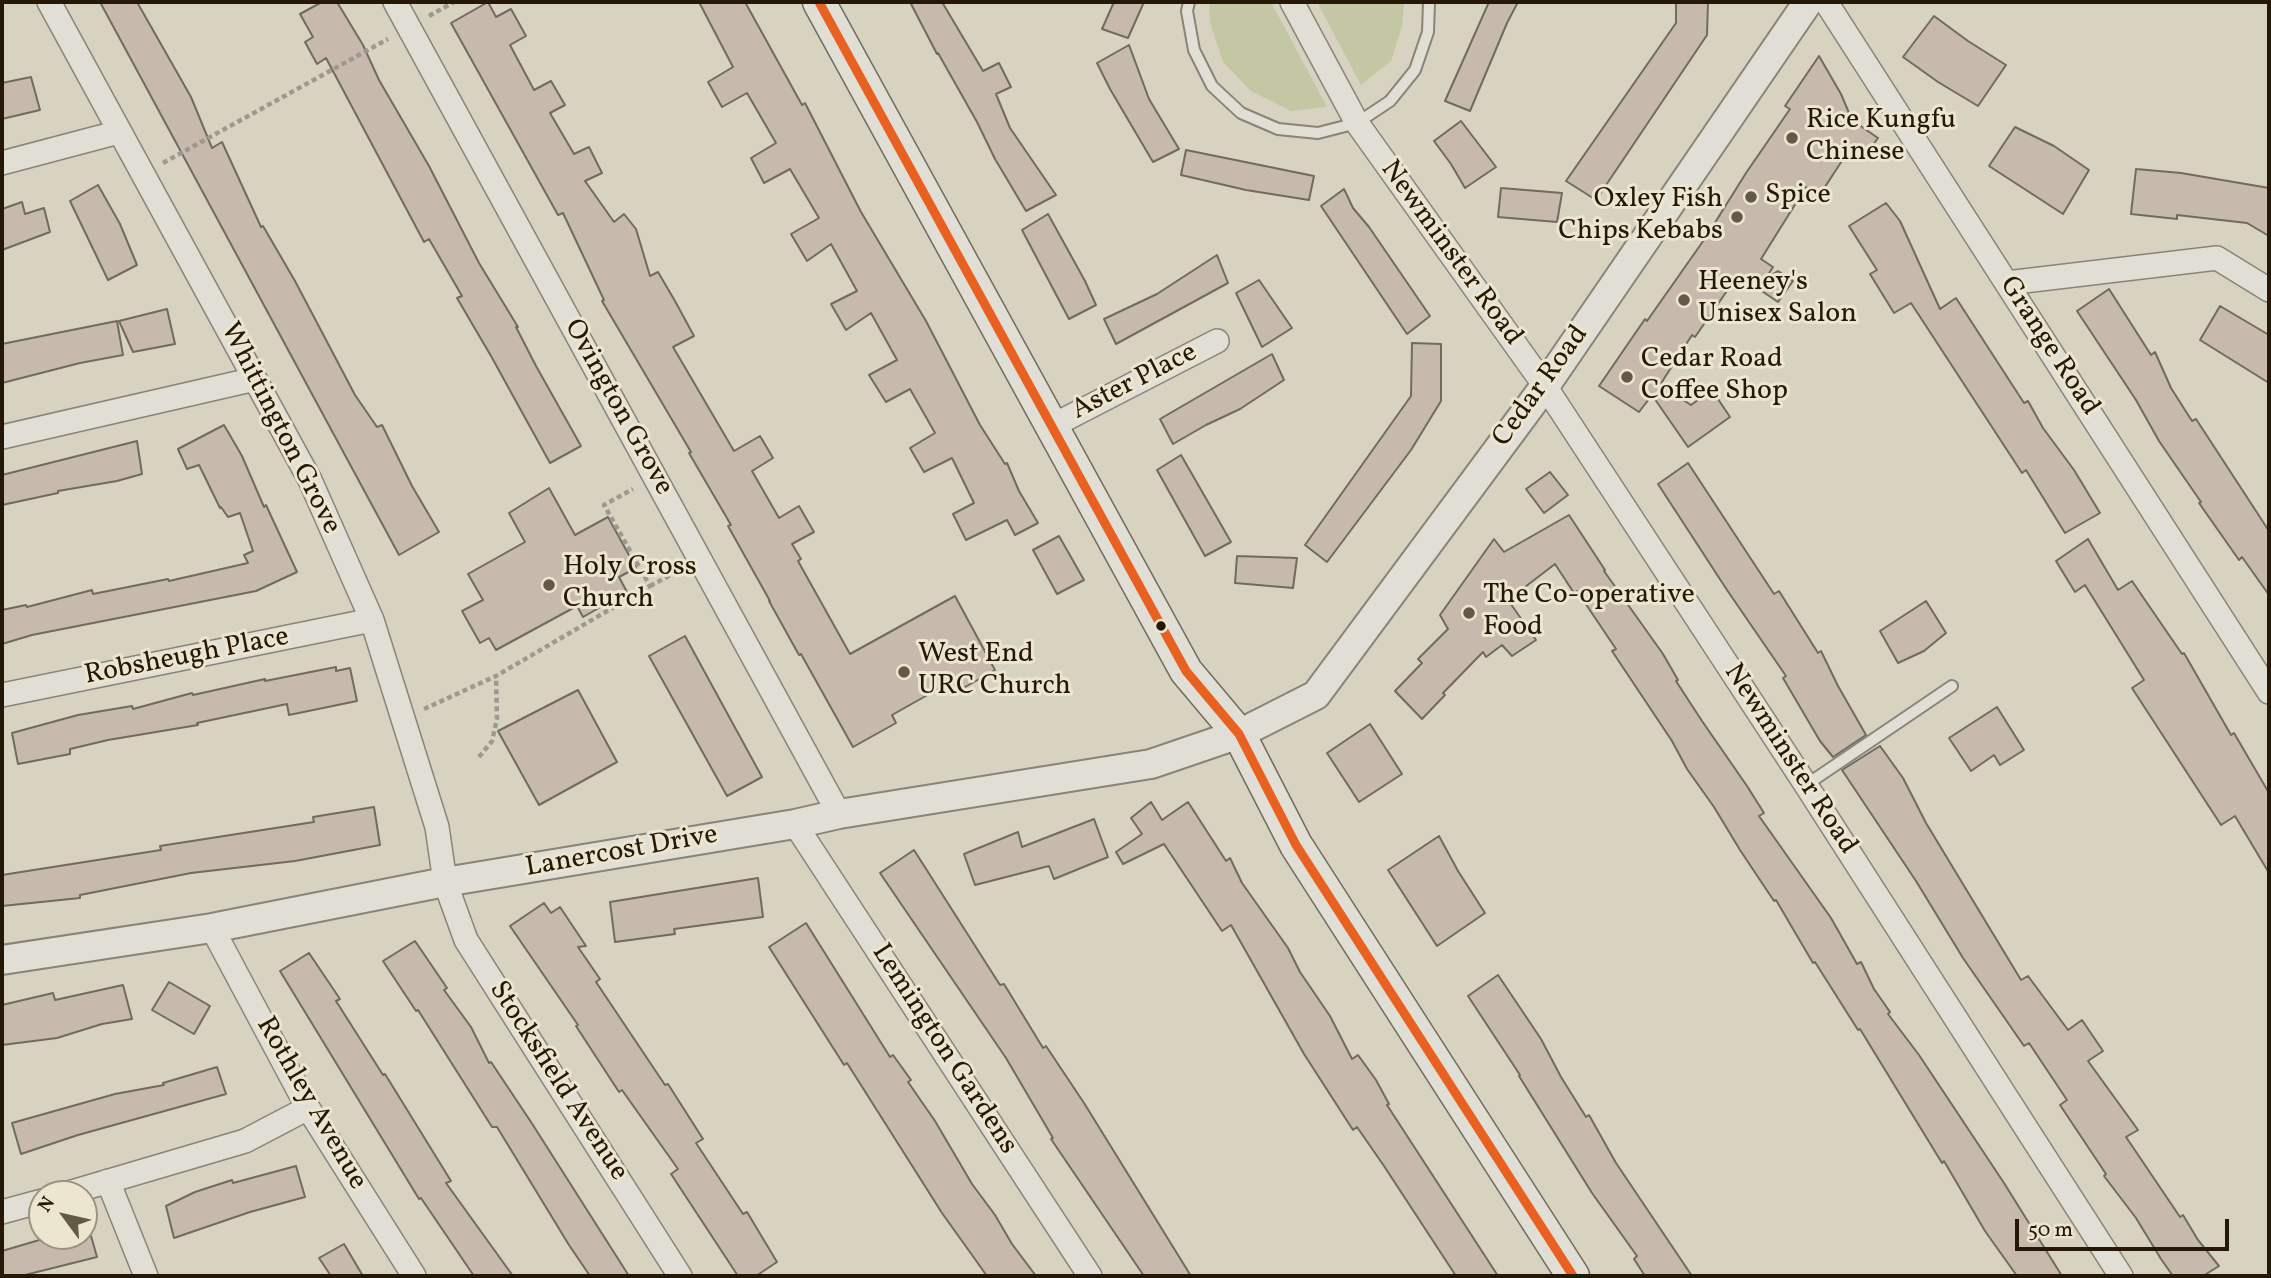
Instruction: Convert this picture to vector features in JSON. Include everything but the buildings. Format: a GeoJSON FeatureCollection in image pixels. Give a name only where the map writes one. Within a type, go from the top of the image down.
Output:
{"type":"FeatureCollection","features":[{"type":"Feature","properties":{"kind":"main road"},"geometry":{"type":"LineString","coordinates":[[819,2],[1186,671],[1239,734],[1296,845],[1573,1276]]}},
{"type":"Feature","properties":{"kind":"street","name":"Whittington Grove"},"geometry":{"type":"LineString","coordinates":[[49,2],[310,480],[372,620],[437,827],[445,882]]}},
{"type":"Feature","properties":{"kind":"street","name":"Ovington Grove"},"geometry":{"type":"LineString","coordinates":[[395,2],[839,814]]}},
{"type":"Feature","properties":{"kind":"street","name":"Newminster Road"},"geometry":{"type":"LineString","coordinates":[[1292,2],[1357,123],[1545,386],[1806,785],[2121,1276]]}},
{"type":"Feature","properties":{"kind":"street","name":"Cedar Road"},"geometry":{"type":"LineString","coordinates":[[1239,734],[1316,695],[1545,386],[1808,2]]}},
{"type":"Feature","properties":{"kind":"street","name":"Grange Road"},"geometry":{"type":"LineString","coordinates":[[1826,2],[2269,692]]}},
{"type":"Feature","properties":{"kind":"street"},"geometry":{"type":"LineString","coordinates":[[2,163],[119,132]]}},
{"type":"Feature","properties":{"kind":"street"},"geometry":{"type":"LineString","coordinates":[[2007,282],[2217,258],[2269,290]]}},
{"type":"Feature","properties":{"kind":"street","name":"Aster Place"},"geometry":{"type":"LineString","coordinates":[[1052,426],[1217,341]]}},
{"type":"Feature","properties":{"kind":"street"},"geometry":{"type":"LineString","coordinates":[[2,437],[255,379]]}},
{"type":"Feature","properties":{"kind":"street","name":"Robsheugh Place"},"geometry":{"type":"LineString","coordinates":[[2,695],[372,620]]}},
{"type":"Feature","properties":{"kind":"street","name":"Lanercost Drive"},"geometry":{"type":"LineString","coordinates":[[2,960],[212,928],[445,882],[795,824],[839,814],[1151,764],[1239,734]]}},
{"type":"Feature","properties":{"kind":"street","name":"Lemington Gardens"},"geometry":{"type":"LineString","coordinates":[[795,824],[1090,1276]]}},
{"type":"Feature","properties":{"kind":"street","name":"Stocksfield Avenue"},"geometry":{"type":"LineString","coordinates":[[445,882],[466,940],[680,1276]]}},
{"type":"Feature","properties":{"kind":"street","name":"Rothley Avenue"},"geometry":{"type":"LineString","coordinates":[[212,928],[308,1108],[414,1276]]}},
{"type":"Feature","properties":{"kind":"street"},"geometry":{"type":"LineString","coordinates":[[98,1184],[245,1141],[308,1108]]}},
{"type":"Feature","properties":{"kind":"street"},"geometry":{"type":"LineString","coordinates":[[108,1181],[146,1276]]}},
{"type":"Feature","properties":{"kind":"street"},"geometry":{"type":"LineString","coordinates":[[2,1212],[28,1205]]}},
{"type":"Feature","properties":{"kind":"lane"},"geometry":{"type":"LineString","coordinates":[[1189,2],[1187,10],[1194,50],[1212,86],[1241,113],[1278,129],[1318,133],[1357,123],[1390,101],[1415,70],[1428,32],[1429,2]]}},
{"type":"Feature","properties":{"kind":"lane"},"geometry":{"type":"LineString","coordinates":[[1806,785],[1952,686]]}},
{"type":"Feature","properties":{"kind":"path"},"geometry":{"type":"LineString","coordinates":[[144,173],[454,2]]}},
{"type":"Feature","properties":{"kind":"path"},"geometry":{"type":"LineString","coordinates":[[403,719],[496,676],[650,586],[604,505],[655,477]]}},
{"type":"Feature","properties":{"kind":"path"},"geometry":{"type":"LineString","coordinates":[[479,757],[492,741],[497,719],[496,676]]}},
{"type":"Feature","properties":{"kind":"green space"},"geometry":{"type":"Polygon","coordinates":[[[1209,2],[1271,2],[1327,107],[1291,111],[1251,91],[1223,62],[1210,23],[1209,2]]]}},
{"type":"Feature","properties":{"kind":"green space"},"geometry":{"type":"Polygon","coordinates":[[[1317,2],[1404,2],[1402,27],[1391,61],[1361,85],[1317,2]]]}},
{"type":"Feature","properties":{"kind":"transit line"},"geometry":{"type":"LineString","coordinates":[[819,2],[1186,671],[1239,734],[1296,845],[1573,1276]]}},
{"type":"Feature","properties":{"kind":"place","name":"Rice Kungfu Chinese"},"geometry":{"type":"Point","coordinates":[1792,138]}},
{"type":"Feature","properties":{"kind":"place","name":"Spice"},"geometry":{"type":"Point","coordinates":[1751,197]}},
{"type":"Feature","properties":{"kind":"place","name":"Oxley Fish Chips Kebabs"},"geometry":{"type":"Point","coordinates":[1737,217]}},
{"type":"Feature","properties":{"kind":"place","name":"Heeney's Unisex Salon"},"geometry":{"type":"Point","coordinates":[1684,300]}},
{"type":"Feature","properties":{"kind":"place","name":"Cedar Road Coffee Shop"},"geometry":{"type":"Point","coordinates":[1627,377]}},
{"type":"Feature","properties":{"kind":"place","name":"Holy Cross Church"},"geometry":{"type":"Point","coordinates":[549,585]}},
{"type":"Feature","properties":{"kind":"place","name":"The Co-operative Food"},"geometry":{"type":"Point","coordinates":[1469,613]}},
{"type":"Feature","properties":{"kind":"place","name":"West End URC Church"},"geometry":{"type":"Point","coordinates":[904,672]}}]}
